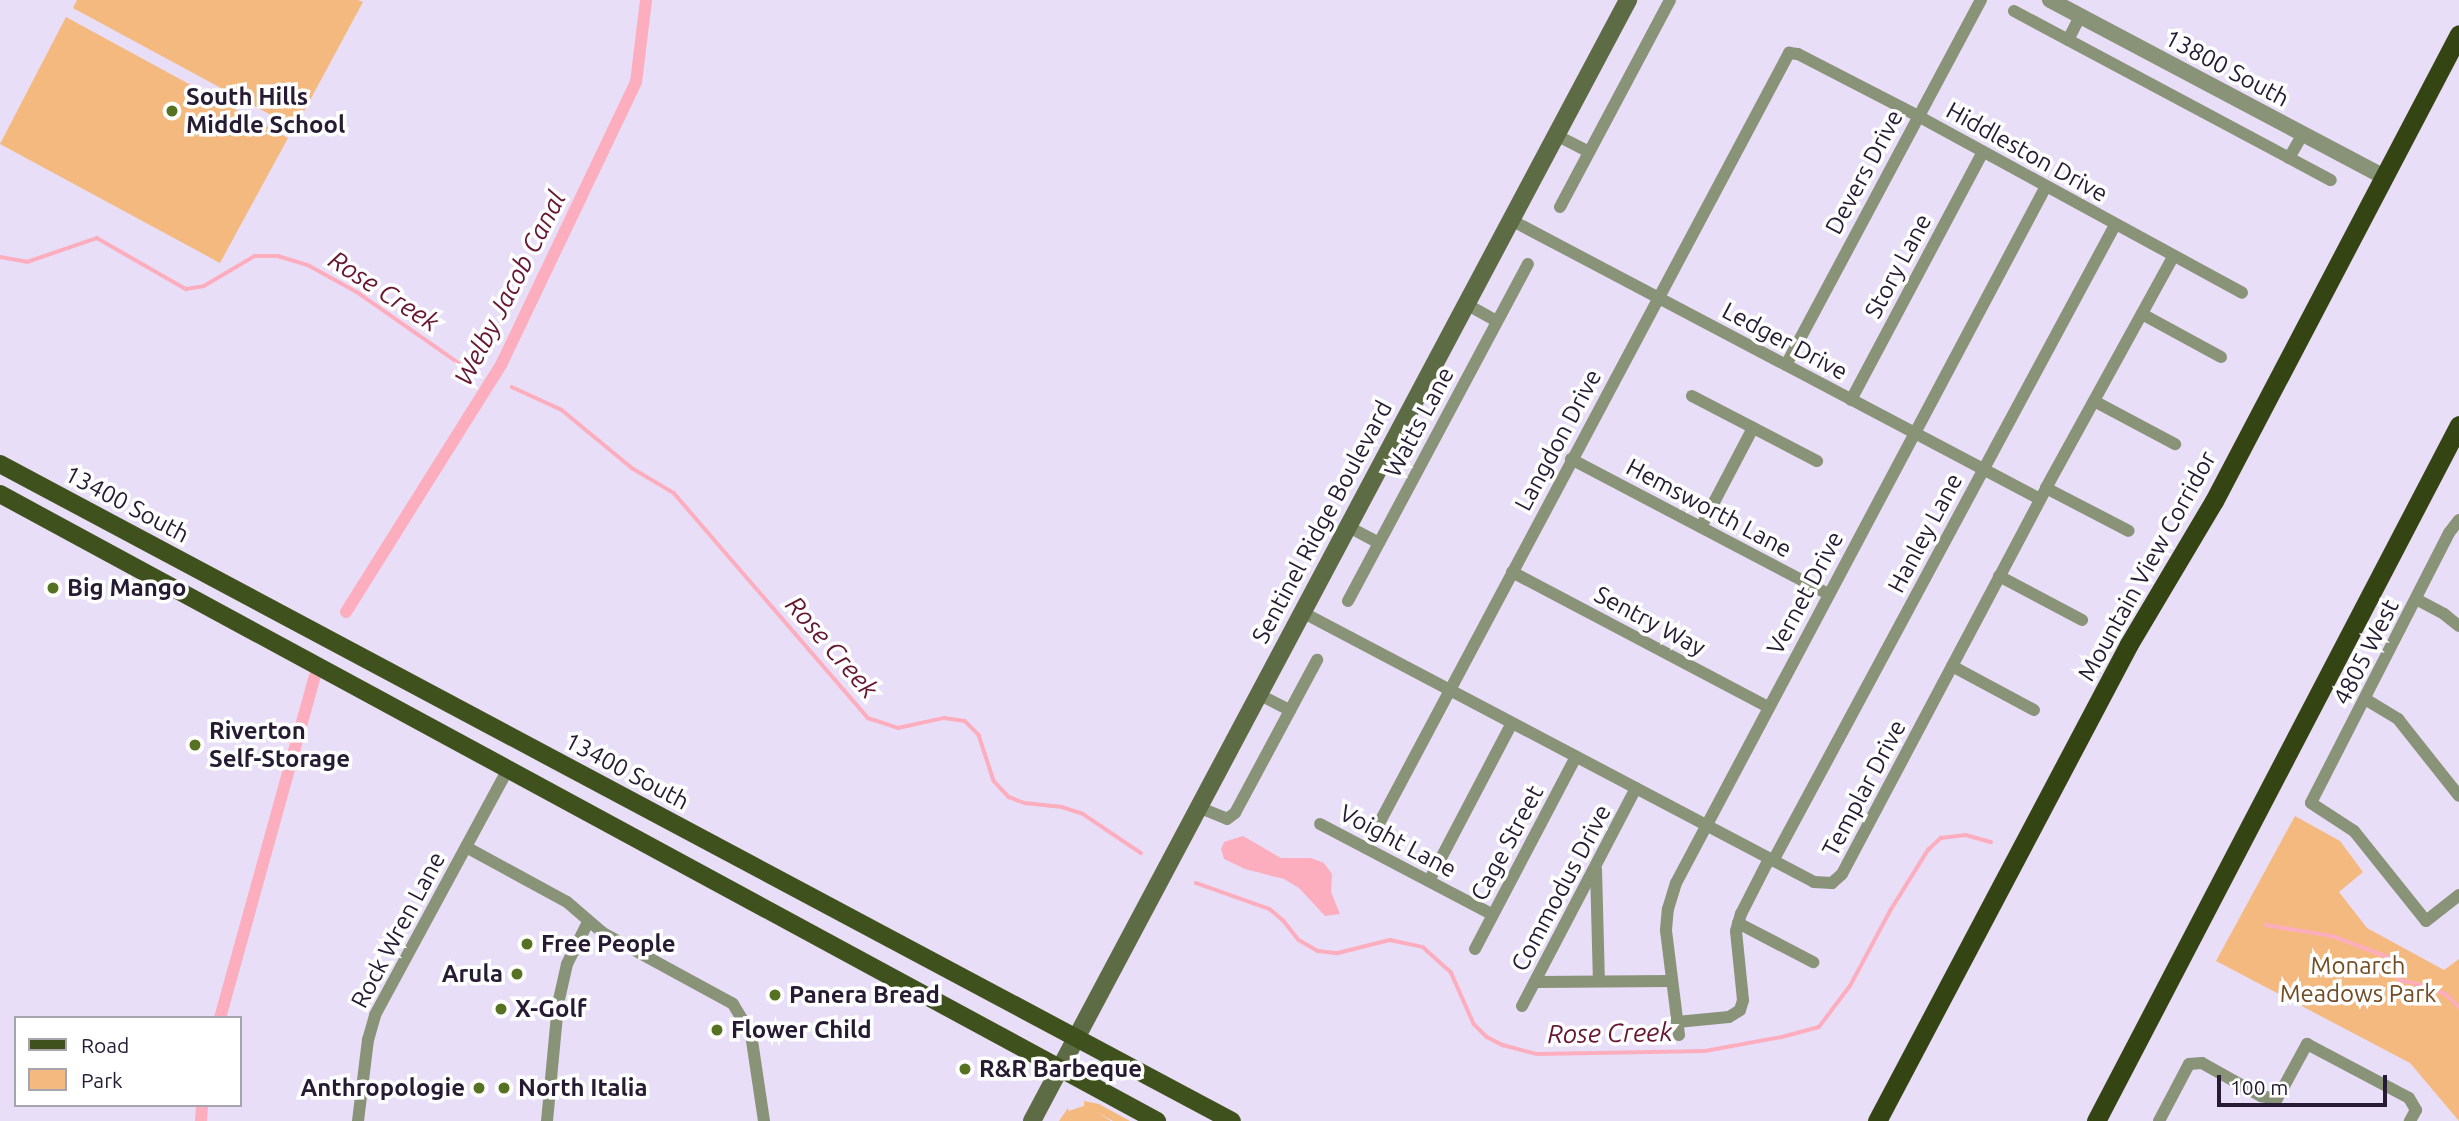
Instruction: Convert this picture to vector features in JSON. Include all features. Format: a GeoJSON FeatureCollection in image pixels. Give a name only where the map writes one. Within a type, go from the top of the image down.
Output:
{"type":"FeatureCollection","features":[{"type":"Feature","properties":{"kind":"highway","name":"Mountain View Corridor"},"geometry":{"type":"LineString","coordinates":[[1877,1121],[2129,644],[2214,501],[2459,34]]}},
{"type":"Feature","properties":{"kind":"highway"},"geometry":{"type":"LineString","coordinates":[[2096,1121],[2459,425]]}},
{"type":"Feature","properties":{"kind":"main road","name":"Sentinel Ridge Boulevard"},"geometry":{"type":"LineString","coordinates":[[1032,1121],[1628,0]]}},
{"type":"Feature","properties":{"kind":"main road","name":"13400 South"},"geometry":{"type":"LineString","coordinates":[[0,464],[1232,1121]]}},
{"type":"Feature","properties":{"kind":"main road"},"geometry":{"type":"LineString","coordinates":[[0,494],[1157,1121]]}},
{"type":"Feature","properties":{"kind":"street"},"geometry":{"type":"LineString","coordinates":[[1560,206],[1670,0]]}},
{"type":"Feature","properties":{"kind":"street","name":"Devers Drive"},"geometry":{"type":"LineString","coordinates":[[1786,365],[1981,0]]}},
{"type":"Feature","properties":{"kind":"street","name":"13800 South"},"geometry":{"type":"LineString","coordinates":[[2050,0],[2384,177]]}},
{"type":"Feature","properties":{"kind":"street"},"geometry":{"type":"LineString","coordinates":[[2014,11],[2331,180]]}},
{"type":"Feature","properties":{"kind":"street"},"geometry":{"type":"LineString","coordinates":[[2068,40],[2080,16]]}},
{"type":"Feature","properties":{"kind":"street","name":"Hiddleston Drive"},"geometry":{"type":"LineString","coordinates":[[1789,53],[1798,54],[1918,116],[2045,188],[2242,293]]}},
{"type":"Feature","properties":{"kind":"street","name":"Langdon Drive"},"geometry":{"type":"LineString","coordinates":[[1366,848],[1789,53]]}},
{"type":"Feature","properties":{"kind":"street"},"geometry":{"type":"LineString","coordinates":[[2290,158],[2303,134]]}},
{"type":"Feature","properties":{"kind":"street"},"geometry":{"type":"LineString","coordinates":[[1556,135],[1589,152]]}},
{"type":"Feature","properties":{"kind":"street","name":"Story Lane"},"geometry":{"type":"LineString","coordinates":[[1851,400],[1983,152]]}},
{"type":"Feature","properties":{"kind":"street","name":"Vernet Drive"},"geometry":{"type":"LineString","coordinates":[[1678,1029],[1666,940],[1668,909],[1676,883],[2045,188]]}},
{"type":"Feature","properties":{"kind":"street","name":"Ledger Drive"},"geometry":{"type":"LineString","coordinates":[[1511,220],[1983,470],[2129,531]]}},
{"type":"Feature","properties":{"kind":"street","name":"Hanley Lane"},"geometry":{"type":"LineString","coordinates":[[1678,1029],[1729,1017],[1740,1010],[1743,1000],[1735,946],[1738,923],[2115,225]]}},
{"type":"Feature","properties":{"kind":"street","name":"Templar Drive"},"geometry":{"type":"LineString","coordinates":[[1302,611],[1771,860],[1814,882],[1828,884],[1839,878],[2043,493],[2174,257]]}},
{"type":"Feature","properties":{"kind":"street","name":"Watts Lane"},"geometry":{"type":"LineString","coordinates":[[1348,601],[1528,264]]}},
{"type":"Feature","properties":{"kind":"street"},"geometry":{"type":"LineString","coordinates":[[1466,304],[1497,321]]}},
{"type":"Feature","properties":{"kind":"street"},"geometry":{"type":"LineString","coordinates":[[2142,314],[2221,357]]}},
{"type":"Feature","properties":{"kind":"street"},"geometry":{"type":"LineString","coordinates":[[1692,396],[1817,461]]}},
{"type":"Feature","properties":{"kind":"street"},"geometry":{"type":"LineString","coordinates":[[2094,401],[2175,444]]}},
{"type":"Feature","properties":{"kind":"street"},"geometry":{"type":"LineString","coordinates":[[1701,527],[1753,428]]}},
{"type":"Feature","properties":{"kind":"street","name":"Hemsworth Lane"},"geometry":{"type":"LineString","coordinates":[[1571,459],[1828,594]]}},
{"type":"Feature","properties":{"kind":"street","name":"4805 West"},"geometry":{"type":"LineString","coordinates":[[2459,520],[2311,803],[2354,831],[2426,921],[2459,895]]}},
{"type":"Feature","properties":{"kind":"street"},"geometry":{"type":"LineString","coordinates":[[1347,526],[1379,543]]}},
{"type":"Feature","properties":{"kind":"street","name":"Sentry Way"},"geometry":{"type":"LineString","coordinates":[[1511,572],[1768,708]]}},
{"type":"Feature","properties":{"kind":"street"},"geometry":{"type":"LineString","coordinates":[[1999,576],[2082,620]]}},
{"type":"Feature","properties":{"kind":"street"},"geometry":{"type":"LineString","coordinates":[[2416,599],[2444,614],[2459,626]]}},
{"type":"Feature","properties":{"kind":"street"},"geometry":{"type":"LineString","coordinates":[[1198,807],[1227,819],[1235,813],[1317,660]]}},
{"type":"Feature","properties":{"kind":"street"},"geometry":{"type":"LineString","coordinates":[[1952,666],[2034,710]]}},
{"type":"Feature","properties":{"kind":"street"},"geometry":{"type":"LineString","coordinates":[[1258,694],[1290,710]]}},
{"type":"Feature","properties":{"kind":"street"},"geometry":{"type":"LineString","coordinates":[[2365,699],[2398,719],[2459,796]]}},
{"type":"Feature","properties":{"kind":"street"},"geometry":{"type":"LineString","coordinates":[[1429,881],[1512,723]]}},
{"type":"Feature","properties":{"kind":"street","name":"Cage Street"},"geometry":{"type":"LineString","coordinates":[[1475,949],[1576,757]]}},
{"type":"Feature","properties":{"kind":"street","name":"Rock Wren Lane"},"geometry":{"type":"LineString","coordinates":[[358,1121],[368,1040],[375,1015],[508,769]]}},
{"type":"Feature","properties":{"kind":"street","name":"Commodus Drive"},"geometry":{"type":"LineString","coordinates":[[1522,1006],[1636,789]]}},
{"type":"Feature","properties":{"kind":"street","name":"Voight Lane"},"geometry":{"type":"LineString","coordinates":[[1320,824],[1493,915]]}},
{"type":"Feature","properties":{"kind":"street"},"geometry":{"type":"LineString","coordinates":[[466,847],[567,902],[588,922],[726,999],[739,1012],[751,1034],[764,1121]]}},
{"type":"Feature","properties":{"kind":"street"},"geometry":{"type":"LineString","coordinates":[[1596,866],[1599,981]]}},
{"type":"Feature","properties":{"kind":"street"},"geometry":{"type":"LineString","coordinates":[[547,1121],[558,1004],[567,964],[588,922]]}},
{"type":"Feature","properties":{"kind":"street"},"geometry":{"type":"LineString","coordinates":[[1738,923],[1813,962]]}},
{"type":"Feature","properties":{"kind":"street"},"geometry":{"type":"LineString","coordinates":[[1535,982],[1671,981]]}},
{"type":"Feature","properties":{"kind":"street"},"geometry":{"type":"LineString","coordinates":[[2159,1121],[2189,1064],[2202,1063],[2261,1096],[2277,1099],[2307,1044],[2409,1098],[2416,1110],[2410,1121]]}},
{"type":"Feature","properties":{"kind":"green space"},"geometry":{"type":"Polygon","coordinates":[[[77,0],[363,2],[295,128],[73,8],[77,0]]]}},
{"type":"Feature","properties":{"kind":"green space"},"geometry":{"type":"Polygon","coordinates":[[[66,17],[288,138],[220,263],[0,144],[66,17]]]}},
{"type":"Feature","properties":{"kind":"green space","name":"Monarch Meadows Park"},"geometry":{"type":"Polygon","coordinates":[[[2295,816],[2340,841],[2363,872],[2339,892],[2367,928],[2444,970],[2459,959],[2459,1121],[2410,1063],[2216,961],[2295,816]]]}},
{"type":"Feature","properties":{"kind":"green space"},"geometry":{"type":"Polygon","coordinates":[[[1084,1101],[1099,1104],[1130,1121],[1113,1121],[1096,1112],[1111,1121],[1059,1121],[1068,1108],[1069,1111],[1084,1106],[1084,1101]]]}},
{"type":"Feature","properties":{"kind":"shaded area"},"geometry":{"type":"Polygon","coordinates":[[[1243,836],[1281,858],[1311,858],[1324,863],[1332,874],[1331,892],[1340,914],[1325,916],[1299,888],[1284,879],[1245,869],[1224,859],[1221,849],[1224,842],[1243,836]]]}},
{"type":"Feature","properties":{"kind":"waterway","name":"Welby Jacob Canal"},"geometry":{"type":"LineString","coordinates":[[346,612],[501,365],[636,82],[646,0]]}},
{"type":"Feature","properties":{"kind":"waterway","name":"Rose Creek"},"geometry":{"type":"LineString","coordinates":[[0,257],[27,262],[97,238],[186,289],[204,286],[255,256],[278,256],[308,265],[357,292],[473,373]]}},
{"type":"Feature","properties":{"kind":"waterway","name":"Rose Creek"},"geometry":{"type":"LineString","coordinates":[[512,387],[562,410],[632,468],[674,493],[868,718],[898,728],[944,718],[965,721],[979,735],[994,781],[1009,797],[1025,803],[1062,807],[1083,814],[1141,853]]}},
{"type":"Feature","properties":{"kind":"waterway","name":"Welby Jacob Canal"},"geometry":{"type":"LineString","coordinates":[[221,1016],[315,676]]}},
{"type":"Feature","properties":{"kind":"waterway","name":"Rose Creek"},"geometry":{"type":"LineString","coordinates":[[1196,883],[1270,909],[1299,940],[1318,951],[1338,953],[1390,940],[1423,947],[1451,972],[1474,1024],[1487,1037],[1503,1045],[1537,1054],[1705,1051],[1782,1037],[1819,1027],[1850,986],[1890,911],[1928,850],[1941,838],[1966,835],[1991,842]]}},
{"type":"Feature","properties":{"kind":"waterway","name":"Rose Creek"},"geometry":{"type":"LineString","coordinates":[[2266,925],[2332,936],[2388,957],[2400,980],[2427,986],[2447,995],[2459,1007]]}},
{"type":"Feature","properties":{"kind":"waterway","name":"Welby Jacob Canal"},"geometry":{"type":"LineString","coordinates":[[201,1121],[202,1107]]}},
{"type":"Feature","properties":{"kind":"place","name":"South Hills Middle School"},"geometry":{"type":"Point","coordinates":[172,111]}},
{"type":"Feature","properties":{"kind":"place","name":"Big Mango"},"geometry":{"type":"Point","coordinates":[53,588]}},
{"type":"Feature","properties":{"kind":"place","name":"Riverton Self-Storage"},"geometry":{"type":"Point","coordinates":[195,745]}},
{"type":"Feature","properties":{"kind":"place","name":"Free People"},"geometry":{"type":"Point","coordinates":[527,944]}},
{"type":"Feature","properties":{"kind":"place","name":"Arula"},"geometry":{"type":"Point","coordinates":[517,974]}},
{"type":"Feature","properties":{"kind":"place","name":"Panera Bread"},"geometry":{"type":"Point","coordinates":[775,995]}},
{"type":"Feature","properties":{"kind":"place","name":"X-Golf"},"geometry":{"type":"Point","coordinates":[501,1009]}},
{"type":"Feature","properties":{"kind":"place","name":"Flower Child"},"geometry":{"type":"Point","coordinates":[717,1030]}},
{"type":"Feature","properties":{"kind":"place","name":"R&R Barbeque"},"geometry":{"type":"Point","coordinates":[965,1069]}},
{"type":"Feature","properties":{"kind":"place","name":"Anthropologie"},"geometry":{"type":"Point","coordinates":[479,1088]}},
{"type":"Feature","properties":{"kind":"place","name":"North Italia"},"geometry":{"type":"Point","coordinates":[504,1088]}}]}
